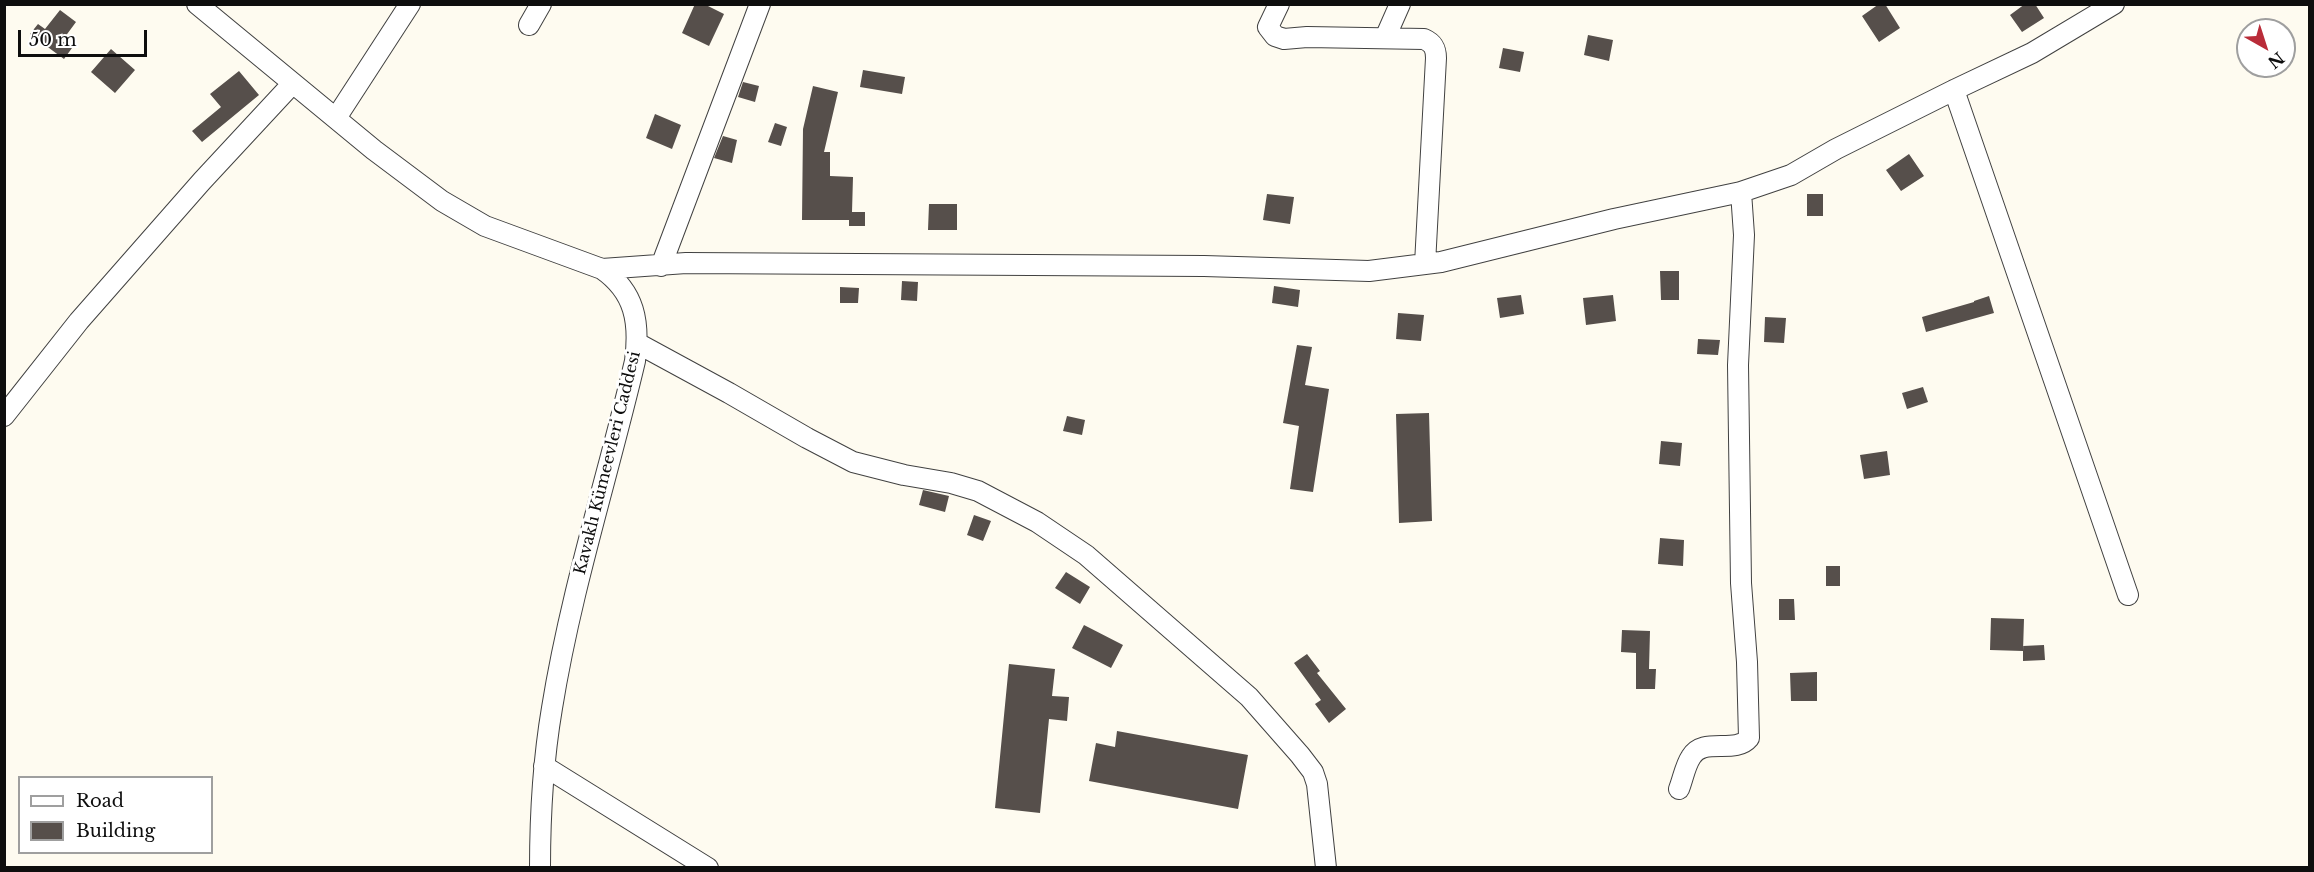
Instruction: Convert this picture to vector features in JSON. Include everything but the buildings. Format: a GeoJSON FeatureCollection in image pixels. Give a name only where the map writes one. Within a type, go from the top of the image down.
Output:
{"type":"FeatureCollection","features":[{"type":"Feature","properties":{"kind":"street","name":"Kavaklı Kümeevleri Caddesi"},"geometry":{"type":"LineString","coordinates":[[197,4],[413,180],[466,217],[507,235],[602,269],[613,277],[624,290],[637,323],[637,343],[630,380],[566,636],[552,711],[544,766],[540,867]]}},
{"type":"Feature","properties":{"kind":"street"},"geometry":{"type":"LineString","coordinates":[[336,118],[410,4]]}},
{"type":"Feature","properties":{"kind":"street"},"geometry":{"type":"LineString","coordinates":[[529,25],[541,4]]}},
{"type":"Feature","properties":{"kind":"street"},"geometry":{"type":"LineString","coordinates":[[662,266],[760,4]]}},
{"type":"Feature","properties":{"kind":"street"},"geometry":{"type":"LineString","coordinates":[[1279,4],[1268,27],[1275,36],[1284,39],[1307,37],[1424,39],[1430,42],[1436,51],[1425,264]]}},
{"type":"Feature","properties":{"kind":"street"},"geometry":{"type":"LineString","coordinates":[[1385,38],[1400,4]]}},
{"type":"Feature","properties":{"kind":"street"},"geometry":{"type":"LineString","coordinates":[[602,269],[686,263],[1204,266],[1369,271],[1425,264],[1470,256],[1614,219],[1741,192],[1791,175],[1836,149],[2032,53],[2114,4]]}},
{"type":"Feature","properties":{"kind":"street"},"geometry":{"type":"LineString","coordinates":[[4,416],[79,321],[292,83]]}},
{"type":"Feature","properties":{"kind":"street"},"geometry":{"type":"LineString","coordinates":[[1954,90],[2128,595]]}},
{"type":"Feature","properties":{"kind":"street"},"geometry":{"type":"LineString","coordinates":[[1679,789],[1695,752],[1710,747],[1736,746],[1746,742],[1749,738],[1747,662],[1741,583],[1738,365],[1744,235],[1741,192]]}},
{"type":"Feature","properties":{"kind":"street"},"geometry":{"type":"LineString","coordinates":[[637,343],[853,462],[978,491],[1037,522],[1086,555],[1250,697],[1300,755],[1313,772],[1317,784],[1326,867]]}},
{"type":"Feature","properties":{"kind":"street"},"geometry":{"type":"LineString","coordinates":[[544,766],[708,867]]}}]}
